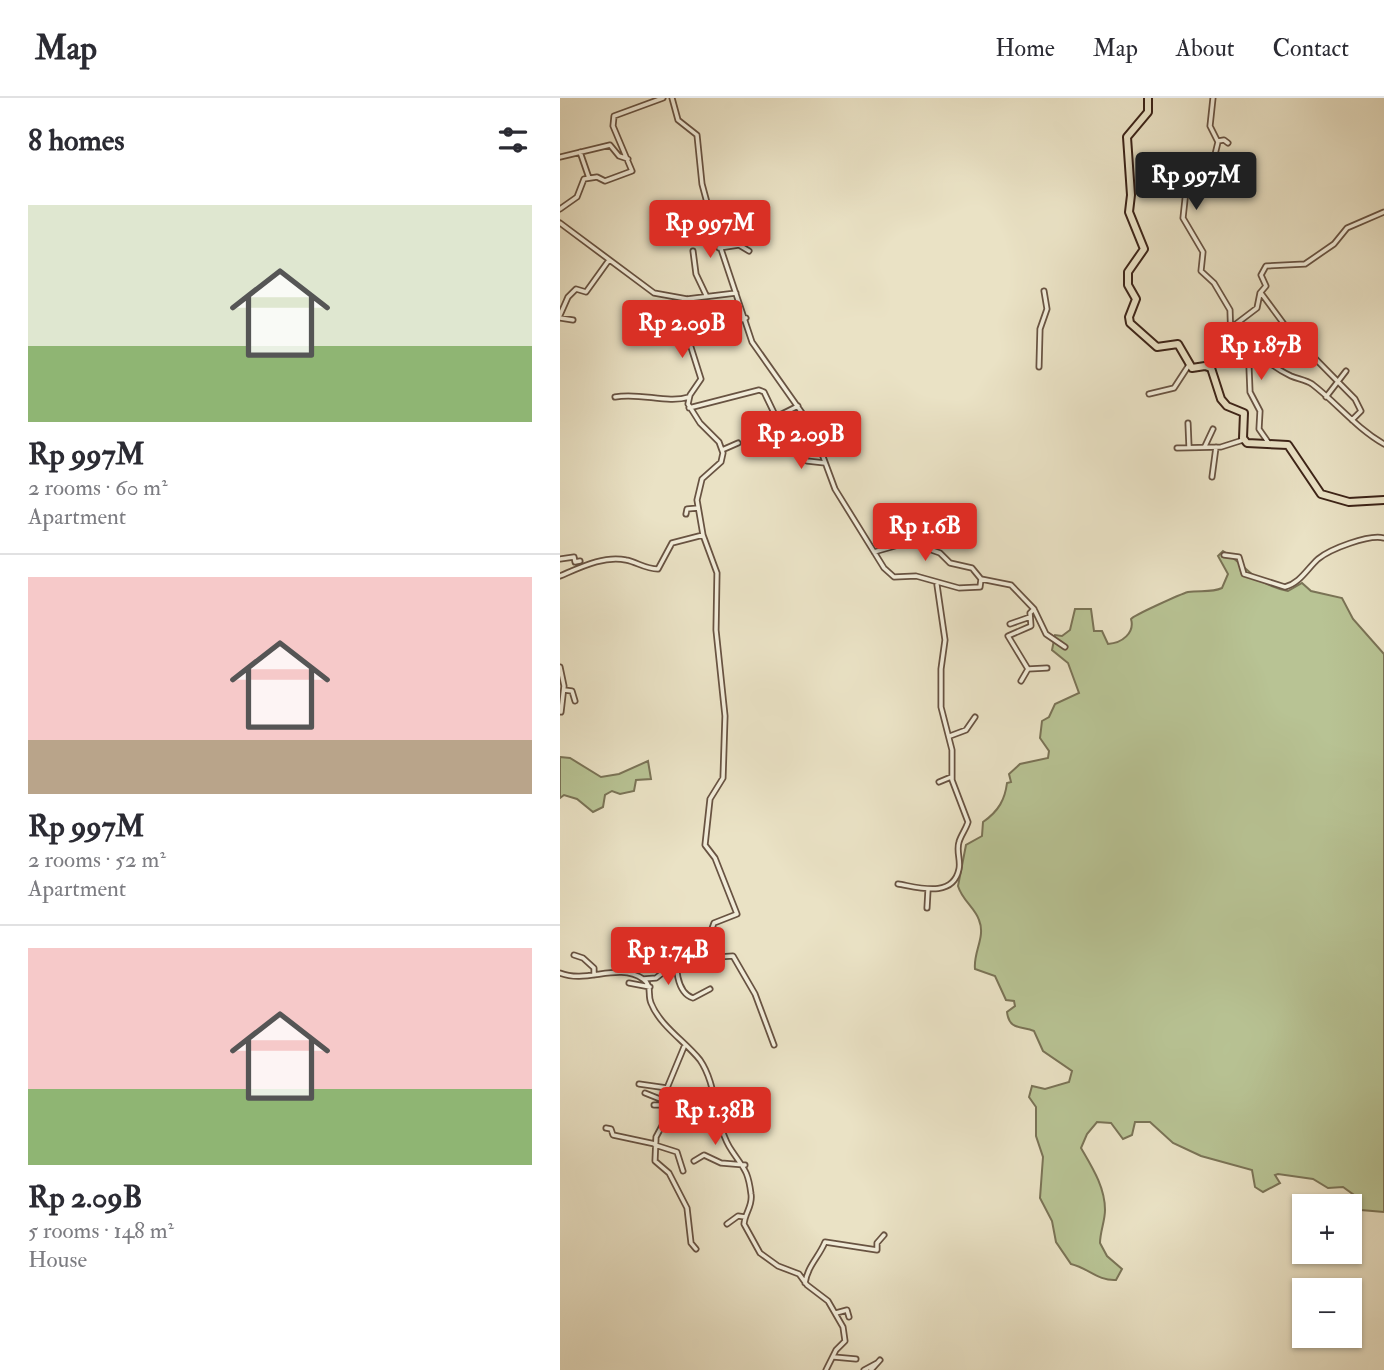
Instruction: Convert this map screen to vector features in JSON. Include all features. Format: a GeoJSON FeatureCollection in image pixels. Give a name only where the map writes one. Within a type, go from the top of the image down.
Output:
{"type":"FeatureCollection","features":[{"type":"Feature","properties":{"kind":"main road"},"geometry":{"type":"LineString","coordinates":[[1147,98],[1148,112],[1127,137],[1131,195],[1129,212],[1144,249],[1128,272],[1128,283],[1136,299],[1129,319],[1132,328],[1154,345],[1178,344],[1193,369],[1210,368],[1221,399],[1227,406],[1243,412],[1243,440],[1254,445],[1268,442],[1291,447],[1321,494],[1349,502],[1384,500]]}},
{"type":"Feature","properties":{"kind":"street"},"geometry":{"type":"LineString","coordinates":[[560,209],[577,197],[583,180],[597,177],[605,181],[632,171],[613,126],[614,116],[663,98]]}},
{"type":"Feature","properties":{"kind":"street"},"geometry":{"type":"LineString","coordinates":[[672,98],[678,120],[697,135],[702,184],[719,248],[755,349],[781,379],[812,427],[835,489],[874,552],[891,576],[916,576],[937,583],[975,588],[981,586],[981,579]]}},
{"type":"Feature","properties":{"kind":"street"},"geometry":{"type":"LineString","coordinates":[[1213,98],[1210,126],[1218,141],[1209,175],[1186,190],[1183,218],[1203,252],[1200,270],[1211,279],[1227,304],[1240,338],[1289,374],[1310,383],[1352,420],[1384,443]]}},
{"type":"Feature","properties":{"kind":"street"},"geometry":{"type":"LineString","coordinates":[[1218,141],[1224,140],[1228,143]]}},
{"type":"Feature","properties":{"kind":"street"},"geometry":{"type":"LineString","coordinates":[[560,157],[611,145],[618,156],[628,159]]}},
{"type":"Feature","properties":{"kind":"street"},"geometry":{"type":"LineString","coordinates":[[580,152],[589,178]]}},
{"type":"Feature","properties":{"kind":"street"},"geometry":{"type":"LineString","coordinates":[[1268,442],[1259,429],[1261,412],[1250,392],[1249,367],[1231,342],[1234,326],[1256,310],[1260,292],[1266,286],[1261,275],[1266,266],[1305,264],[1334,244],[1347,228],[1384,212]]}},
{"type":"Feature","properties":{"kind":"street"},"geometry":{"type":"LineString","coordinates":[[560,223],[632,274],[651,292],[687,299],[736,293]]}},
{"type":"Feature","properties":{"kind":"street"},"geometry":{"type":"LineString","coordinates":[[734,233],[736,245]]}},
{"type":"Feature","properties":{"kind":"street"},"geometry":{"type":"LineString","coordinates":[[719,248],[736,245],[749,251]]}},
{"type":"Feature","properties":{"kind":"street"},"geometry":{"type":"LineString","coordinates":[[693,251],[696,274],[706,295]]}},
{"type":"Feature","properties":{"kind":"street"},"geometry":{"type":"LineString","coordinates":[[573,320],[560,316],[562,304],[576,289],[586,292],[609,260]]}},
{"type":"Feature","properties":{"kind":"street"},"geometry":{"type":"LineString","coordinates":[[1039,367],[1038,336],[1046,309],[1044,291]]}},
{"type":"Feature","properties":{"kind":"street"},"geometry":{"type":"LineString","coordinates":[[1260,292],[1292,335],[1362,409],[1352,420]]}},
{"type":"Feature","properties":{"kind":"street"},"geometry":{"type":"LineString","coordinates":[[687,299],[692,309],[689,341],[701,379],[689,397],[690,408],[717,438],[722,450],[722,462],[701,482],[698,508],[703,535],[717,573],[716,630],[725,716],[723,778],[710,799],[705,845],[715,858],[737,914],[714,923],[700,958]]}},
{"type":"Feature","properties":{"kind":"street"},"geometry":{"type":"LineString","coordinates":[[730,324],[746,318]]}},
{"type":"Feature","properties":{"kind":"street"},"geometry":{"type":"LineString","coordinates":[[1149,394],[1174,388],[1189,365]]}},
{"type":"Feature","properties":{"kind":"street"},"geometry":{"type":"LineString","coordinates":[[1326,397],[1346,371]]}},
{"type":"Feature","properties":{"kind":"street"},"geometry":{"type":"LineString","coordinates":[[690,408],[759,390],[764,392],[777,417],[798,405]]}},
{"type":"Feature","properties":{"kind":"street"},"geometry":{"type":"LineString","coordinates":[[615,397],[635,394],[679,399],[689,397]]}},
{"type":"Feature","properties":{"kind":"street"},"geometry":{"type":"LineString","coordinates":[[1188,423],[1189,447]]}},
{"type":"Feature","properties":{"kind":"street"},"geometry":{"type":"LineString","coordinates":[[798,435],[812,427]]}},
{"type":"Feature","properties":{"kind":"street"},"geometry":{"type":"LineString","coordinates":[[1205,446],[1213,429]]}},
{"type":"Feature","properties":{"kind":"street"},"geometry":{"type":"LineString","coordinates":[[1177,448],[1216,447],[1243,440]]}},
{"type":"Feature","properties":{"kind":"street"},"geometry":{"type":"LineString","coordinates":[[722,450],[738,443]]}},
{"type":"Feature","properties":{"kind":"street"},"geometry":{"type":"LineString","coordinates":[[1212,477],[1216,447]]}},
{"type":"Feature","properties":{"kind":"street"},"geometry":{"type":"LineString","coordinates":[[800,448],[807,461],[826,463]]}},
{"type":"Feature","properties":{"kind":"street"},"geometry":{"type":"LineString","coordinates":[[686,514],[687,509],[698,508]]}},
{"type":"Feature","properties":{"kind":"street"},"geometry":{"type":"LineString","coordinates":[[560,576],[588,565],[614,560],[627,560],[639,566],[658,569],[672,543],[703,535]]}},
{"type":"Feature","properties":{"kind":"street"},"geometry":{"type":"LineString","coordinates":[[1224,555],[1239,556],[1244,575],[1285,587],[1299,580],[1326,554],[1370,536],[1384,538]]}},
{"type":"Feature","properties":{"kind":"street"},"geometry":{"type":"LineString","coordinates":[[874,552],[909,542],[940,553],[950,563],[972,568],[981,579],[1015,587],[1020,591],[1018,596],[1034,609],[1046,634],[1065,647]]}},
{"type":"Feature","properties":{"kind":"street"},"geometry":{"type":"LineString","coordinates":[[560,559],[573,557],[575,562],[580,561]]}},
{"type":"Feature","properties":{"kind":"street"},"geometry":{"type":"LineString","coordinates":[[898,884],[928,890],[947,885],[959,869],[958,842],[968,820],[951,778],[950,736],[941,707],[941,669],[945,640],[937,583]]}},
{"type":"Feature","properties":{"kind":"street"},"geometry":{"type":"LineString","coordinates":[[1028,669],[1008,635],[1031,626],[1030,617],[1034,609]]}},
{"type":"Feature","properties":{"kind":"street"},"geometry":{"type":"LineString","coordinates":[[1010,624],[1030,617]]}},
{"type":"Feature","properties":{"kind":"street"},"geometry":{"type":"LineString","coordinates":[[560,667],[564,690],[561,712]]}},
{"type":"Feature","properties":{"kind":"street"},"geometry":{"type":"LineString","coordinates":[[1028,669],[1046,668]]}},
{"type":"Feature","properties":{"kind":"street"},"geometry":{"type":"LineString","coordinates":[[1021,681],[1028,669]]}},
{"type":"Feature","properties":{"kind":"street"},"geometry":{"type":"LineString","coordinates":[[564,690],[572,690],[575,701]]}},
{"type":"Feature","properties":{"kind":"street"},"geometry":{"type":"LineString","coordinates":[[950,736],[966,730],[975,717]]}},
{"type":"Feature","properties":{"kind":"street"},"geometry":{"type":"LineString","coordinates":[[939,782],[951,778]]}},
{"type":"Feature","properties":{"kind":"street"},"geometry":{"type":"LineString","coordinates":[[927,908],[928,890]]}},
{"type":"Feature","properties":{"kind":"street"},"geometry":{"type":"LineString","coordinates":[[676,943],[678,978],[689,998],[702,996],[710,989]]}},
{"type":"Feature","properties":{"kind":"street"},"geometry":{"type":"LineString","coordinates":[[658,946],[676,951]]}},
{"type":"Feature","properties":{"kind":"street"},"geometry":{"type":"LineString","coordinates":[[574,955],[584,958],[594,970],[594,975]]}},
{"type":"Feature","properties":{"kind":"street"},"geometry":{"type":"LineString","coordinates":[[560,973],[570,977],[621,971],[643,979],[656,978],[676,965],[700,958],[733,956],[755,994],[774,1045]]}},
{"type":"Feature","properties":{"kind":"street"},"geometry":{"type":"LineString","coordinates":[[643,979],[650,987],[651,1003],[684,1047],[700,1060],[722,1130],[732,1151],[745,1165],[752,1205],[744,1224],[760,1253],[778,1266],[799,1274],[805,1283],[820,1293],[836,1313],[847,1337],[836,1350],[827,1369]]}},
{"type":"Feature","properties":{"kind":"street"},"geometry":{"type":"LineString","coordinates":[[629,983],[650,987]]}},
{"type":"Feature","properties":{"kind":"street"},"geometry":{"type":"LineString","coordinates":[[684,1047],[667,1088],[670,1104],[655,1144],[655,1163],[668,1172],[688,1209],[691,1243],[696,1249]]}},
{"type":"Feature","properties":{"kind":"street"},"geometry":{"type":"LineString","coordinates":[[639,1084],[667,1088]]}},
{"type":"Feature","properties":{"kind":"street"},"geometry":{"type":"LineString","coordinates":[[645,1093],[670,1104]]}},
{"type":"Feature","properties":{"kind":"street"},"geometry":{"type":"LineString","coordinates":[[654,1105],[670,1104]]}},
{"type":"Feature","properties":{"kind":"street"},"geometry":{"type":"LineString","coordinates":[[606,1128],[611,1129],[613,1135],[655,1144],[678,1153],[683,1171]]}},
{"type":"Feature","properties":{"kind":"street"},"geometry":{"type":"LineString","coordinates":[[650,1134],[658,1133]]}},
{"type":"Feature","properties":{"kind":"street"},"geometry":{"type":"LineString","coordinates":[[694,1161],[704,1155],[721,1163],[745,1165]]}},
{"type":"Feature","properties":{"kind":"street"},"geometry":{"type":"LineString","coordinates":[[727,1224],[738,1216],[745,1217]]}},
{"type":"Feature","properties":{"kind":"street"},"geometry":{"type":"LineString","coordinates":[[805,1283],[809,1268],[820,1255],[825,1242],[877,1250],[877,1243],[884,1235]]}},
{"type":"Feature","properties":{"kind":"street"},"geometry":{"type":"LineString","coordinates":[[836,1313],[847,1310],[849,1317]]}},
{"type":"Feature","properties":{"kind":"street"},"geometry":{"type":"LineString","coordinates":[[834,1357],[856,1359]]}},
{"type":"Feature","properties":{"kind":"street"},"geometry":{"type":"LineString","coordinates":[[864,1370],[879,1362],[871,1370]]}},
{"type":"Feature","properties":{"kind":"green space"},"geometry":{"type":"Polygon","coordinates":[[[1223,551],[1266,584],[1276,588],[1288,591],[1302,583],[1311,591],[1342,598],[1353,619],[1384,654],[1384,1212],[1362,1210],[1362,1194],[1353,1194],[1343,1187],[1328,1188],[1313,1179],[1278,1174],[1275,1175],[1280,1183],[1263,1192],[1255,1187],[1252,1170],[1201,1156],[1173,1143],[1150,1122],[1135,1122],[1132,1135],[1123,1139],[1111,1123],[1097,1122],[1087,1134],[1081,1148],[1103,1193],[1105,1214],[1100,1243],[1107,1256],[1122,1269],[1116,1280],[1110,1280],[1071,1264],[1056,1242],[1052,1221],[1040,1198],[1043,1157],[1036,1136],[1036,1107],[1029,1097],[1032,1086],[1045,1089],[1069,1082],[1072,1071],[1043,1051],[1034,1031],[1010,1022],[1007,1012],[1015,1006],[1014,1001],[1006,1000],[995,976],[975,969],[981,926],[958,886],[966,845],[982,836],[983,822],[997,809],[1007,783],[1011,782],[1009,774],[1020,764],[1048,758],[1049,751],[1040,738],[1042,721],[1049,717],[1055,704],[1079,693],[1068,663],[1052,650],[1055,635],[1062,636],[1070,630],[1075,609],[1091,609],[1094,631],[1102,631],[1108,644],[1118,642],[1129,633],[1131,619],[1140,613],[1188,592],[1222,588],[1228,574],[1218,556],[1223,551]]]}},
{"type":"Feature","properties":{"kind":"green space"},"geometry":{"type":"Polygon","coordinates":[[[560,757],[570,758],[601,777],[619,774],[648,761],[651,779],[636,780],[634,791],[620,794],[612,791],[605,795],[603,807],[593,812],[577,799],[564,795],[560,798],[560,757]]]}}]}
